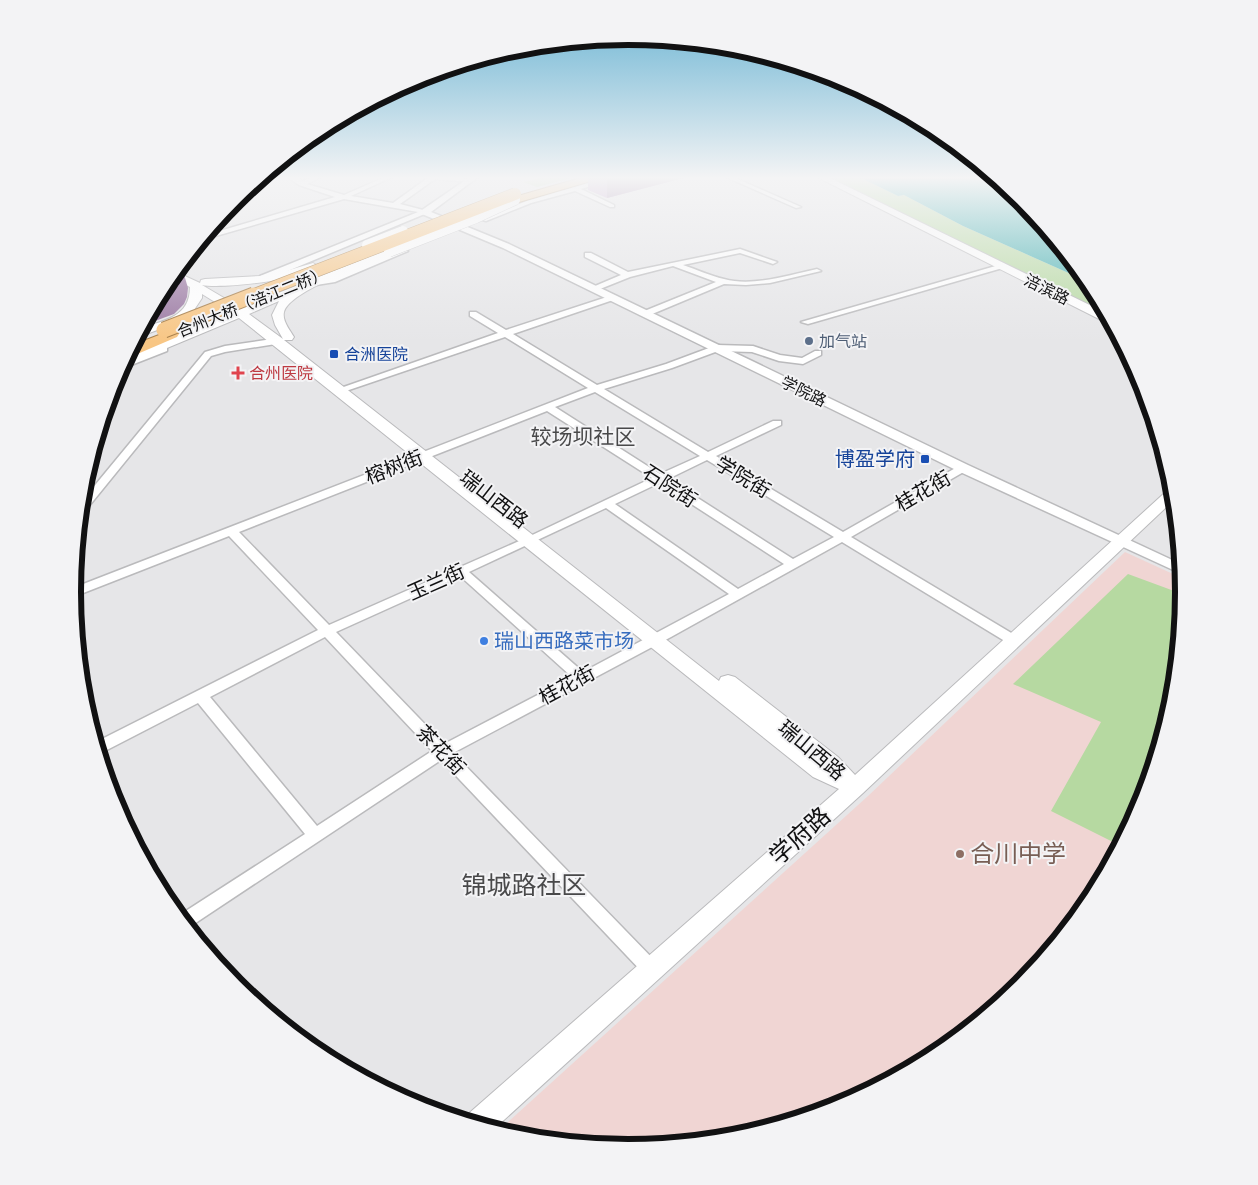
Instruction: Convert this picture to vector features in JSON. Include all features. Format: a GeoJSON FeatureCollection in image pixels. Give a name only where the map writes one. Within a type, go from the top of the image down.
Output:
{"type":"FeatureCollection","features":[{"type":"Feature","properties":{"kind":"highway","name":"合州大桥（涪江二桥）"},"geometry":{"type":"LineString","coordinates":[[144,339],[168,332],[426,232]]}},
{"type":"Feature","properties":{"kind":"highway","name":"合州大桥（涪江二桥）"},"geometry":{"type":"LineString","coordinates":[[140,347],[168,332]]}},
{"type":"Feature","properties":{"kind":"main road"},"geometry":{"type":"LineString","coordinates":[[135,356],[198,329],[236,305],[292,274],[400,232]]}},
{"type":"Feature","properties":{"kind":"main road"},"geometry":{"type":"LineString","coordinates":[[149,330],[184,316],[236,305],[310,284],[434,232]]}},
{"type":"Feature","properties":{"kind":"main road","name":"涪滨路"},"geometry":{"type":"LineString","coordinates":[[933,232],[1100,315]]}},
{"type":"Feature","properties":{"kind":"main road"},"geometry":{"type":"LineString","coordinates":[[184,274],[236,305]]}},
{"type":"Feature","properties":{"kind":"main road"},"geometry":{"type":"LineString","coordinates":[[182,277],[200,283],[229,282],[292,274]]}},
{"type":"Feature","properties":{"kind":"main road"},"geometry":{"type":"LineString","coordinates":[[184,316],[196,298],[200,283]]}},
{"type":"Feature","properties":{"kind":"main road"},"geometry":{"type":"LineString","coordinates":[[283,339],[278,319],[278,310],[286,300],[310,284]]}},
{"type":"Feature","properties":{"kind":"main road","name":"瑞山西路"},"geometry":{"type":"LineString","coordinates":[[236,305],[259,326],[283,339]]}},
{"type":"Feature","properties":{"kind":"main road","name":"瑞山西路"},"geometry":{"type":"LineString","coordinates":[[236,305],[283,339],[660,637],[820,771],[855,787]]}},
{"type":"Feature","properties":{"kind":"main road"},"geometry":{"type":"LineString","coordinates":[[198,329],[221,325],[259,326]]}},
{"type":"Feature","properties":{"kind":"main road","name":"学府路"},"geometry":{"type":"LineString","coordinates":[[483,1120],[855,787],[1168,497]]}},
{"type":"Feature","properties":{"kind":"street"},"geometry":{"type":"LineString","coordinates":[[263,278],[376,232]]}},
{"type":"Feature","properties":{"kind":"street"},"geometry":{"type":"LineString","coordinates":[[310,284],[332,280],[449,232]]}},
{"type":"Feature","properties":{"kind":"street","name":"学院路"},"geometry":{"type":"LineString","coordinates":[[474,232],[963,468],[1175,568]]}},
{"type":"Feature","properties":{"kind":"street"},"geometry":{"type":"LineString","coordinates":[[592,289],[627,275],[740,251],[773,262]]}},
{"type":"Feature","properties":{"kind":"street"},"geometry":{"type":"LineString","coordinates":[[588,255],[627,275]]}},
{"type":"Feature","properties":{"kind":"street"},"geometry":{"type":"LineString","coordinates":[[674,264],[723,282],[738,284],[816,271]]}},
{"type":"Feature","properties":{"kind":"street"},"geometry":{"type":"LineString","coordinates":[[805,322],[1002,267]]}},
{"type":"Feature","properties":{"kind":"street"},"geometry":{"type":"LineString","coordinates":[[645,314],[723,282]]}},
{"type":"Feature","properties":{"kind":"street"},"geometry":{"type":"LineString","coordinates":[[345,388],[610,298]]}},
{"type":"Feature","properties":{"kind":"street","name":"学院街"},"geometry":{"type":"LineString","coordinates":[[473,314],[1013,640]]}},
{"type":"Feature","properties":{"kind":"street"},"geometry":{"type":"LineString","coordinates":[[133,361],[184,340],[198,329]]}},
{"type":"Feature","properties":{"kind":"street"},"geometry":{"type":"LineString","coordinates":[[90,498],[208,354],[218,350],[261,346],[283,339]]}},
{"type":"Feature","properties":{"kind":"street"},"geometry":{"type":"LineString","coordinates":[[717,348],[753,349],[779,358],[803,361],[818,353]]}},
{"type":"Feature","properties":{"kind":"street","name":"榕树街"},"geometry":{"type":"LineString","coordinates":[[81,590],[596,388],[669,366],[717,348]]}},
{"type":"Feature","properties":{"kind":"street","name":"石院街"},"geometry":{"type":"LineString","coordinates":[[548,407],[793,564]]}},
{"type":"Feature","properties":{"kind":"street","name":"玉兰街"},"geometry":{"type":"LineString","coordinates":[[104,745],[327,631],[535,538],[777,424]]}},
{"type":"Feature","properties":{"kind":"street","name":"桂花街"},"geometry":{"type":"LineString","coordinates":[[189,918],[443,751],[738,595],[841,536],[915,497],[963,468]]}},
{"type":"Feature","properties":{"kind":"street"},"geometry":{"type":"LineString","coordinates":[[608,504],[738,595]]}},
{"type":"Feature","properties":{"kind":"street","name":"茶花街"},"geometry":{"type":"LineString","coordinates":[[232,531],[651,969]]}},
{"type":"Feature","properties":{"kind":"street"},"geometry":{"type":"LineString","coordinates":[[461,571],[581,678]]}},
{"type":"Feature","properties":{"kind":"street"},"geometry":{"type":"LineString","coordinates":[[200,696],[316,836]]}},
{"type":"Feature","properties":{"kind":"shaded area","name":"合川中学"},"geometry":{"type":"Polygon","coordinates":[[[1125,552],[1176,575],[1175,628],[1172,664],[1166,699],[1158,734],[1147,768],[1135,802],[1120,835],[1084,897],[1041,953],[1016,980],[962,1027],[903,1067],[871,1084],[805,1111],[736,1129],[665,1139],[629,1140],[593,1139],[558,1135],[505,1125],[868,796],[1125,552]]]}},
{"type":"Feature","properties":{"kind":"green space"},"geometry":{"type":"Polygon","coordinates":[[[934,232],[977,232],[1075,276],[1100,315],[934,232]]]}},
{"type":"Feature","properties":{"kind":"green space"},"geometry":{"type":"Polygon","coordinates":[[[1128,574],[1176,592],[1172,664],[1158,734],[1135,802],[1115,843],[1051,811],[1101,722],[1013,684],[1128,574]]]}},
{"type":"Feature","properties":{"kind":"water"},"geometry":{"type":"Polygon","coordinates":[[[977,232],[1041,232],[1075,276],[977,232]]]}},
{"type":"Feature","properties":{"kind":"building"},"geometry":{"type":"Polygon","coordinates":[[[182,277],[179,286],[169,296],[182,277]]]}},
{"type":"Feature","properties":{"kind":"place","name":"加气站"},"geometry":{"type":"Point","coordinates":[809,341]}},
{"type":"Feature","properties":{"kind":"place","name":"合洲医院"},"geometry":{"type":"Point","coordinates":[334,354]}},
{"type":"Feature","properties":{"kind":"place","name":"合州医院"},"geometry":{"type":"Point","coordinates":[238,373]}},
{"type":"Feature","properties":{"kind":"place","name":"博盈学府"},"geometry":{"type":"Point","coordinates":[925,459]}},
{"type":"Feature","properties":{"kind":"place","name":"瑞山西路菜市场"},"geometry":{"type":"Point","coordinates":[484,641]}},
{"type":"Feature","properties":{"kind":"place","name":"合川中学"},"geometry":{"type":"Point","coordinates":[960,854]}},
{"type":"Feature","properties":{"kind":"district","name":"较场坝社区"},"geometry":{"type":"Point","coordinates":[583,437]}},
{"type":"Feature","properties":{"kind":"district","name":"锦城路社区"},"geometry":{"type":"Point","coordinates":[524,885]}}]}
